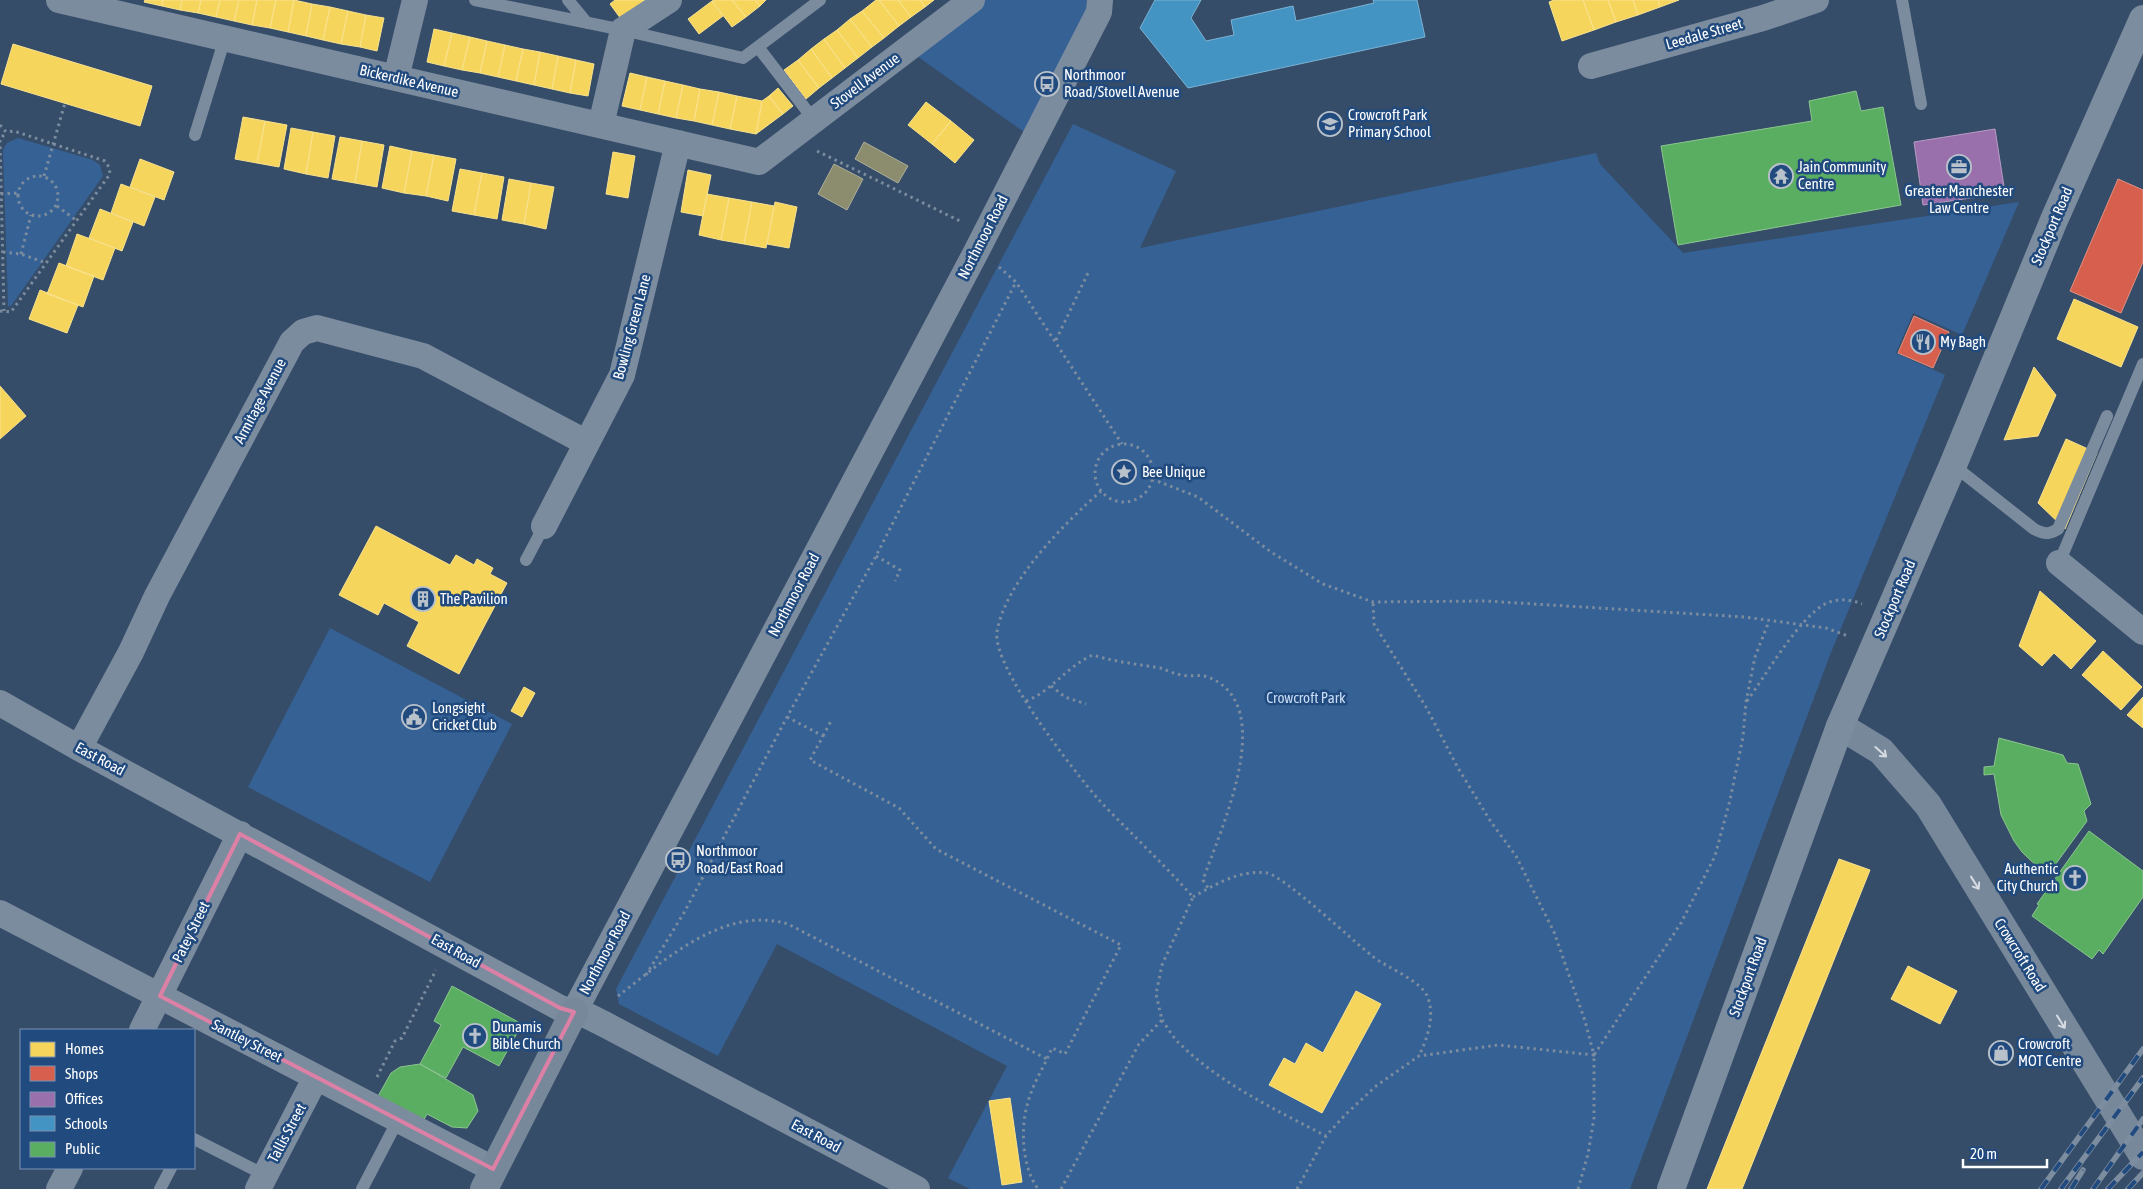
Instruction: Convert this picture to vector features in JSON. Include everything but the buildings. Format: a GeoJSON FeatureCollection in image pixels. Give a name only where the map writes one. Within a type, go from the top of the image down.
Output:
{"type":"FeatureCollection","features":[{"type":"Feature","properties":{"kind":"highway","name":"Stockport Road"},"geometry":{"type":"LineString","coordinates":[[1670,1189],[1840,726],[1953,465],[2054,220],[2143,19]]}},
{"type":"Feature","properties":{"kind":"street","name":"Bickerdike Avenue"},"geometry":{"type":"LineString","coordinates":[[59,0],[759,162]]}},
{"type":"Feature","properties":{"kind":"street"},"geometry":{"type":"LineString","coordinates":[[396,78],[415,0]]}},
{"type":"Feature","properties":{"kind":"street"},"geometry":{"type":"LineString","coordinates":[[601,126],[623,30],[669,0]]}},
{"type":"Feature","properties":{"kind":"street","name":"Stovell Avenue"},"geometry":{"type":"LineString","coordinates":[[759,162],[972,0]]}},
{"type":"Feature","properties":{"kind":"street","name":"Northmoor Road"},"geometry":{"type":"LineString","coordinates":[[489,1179],[574,1012],[1100,12],[1100,0]]}},
{"type":"Feature","properties":{"kind":"street","name":"Leedale Street"},"geometry":{"type":"LineString","coordinates":[[1591,66],[1763,18],[1816,0]]}},
{"type":"Feature","properties":{"kind":"street","name":"Bowling Green Lane"},"geometry":{"type":"LineString","coordinates":[[544,526],[622,375],[678,144]]}},
{"type":"Feature","properties":{"kind":"street","name":"Armitage Avenue"},"geometry":{"type":"LineString","coordinates":[[79,748],[131,652],[157,596],[292,342],[303,332],[317,328],[422,356],[586,444]]}},
{"type":"Feature","properties":{"kind":"street"},"geometry":{"type":"LineString","coordinates":[[2059,563],[2142,629]]}},
{"type":"Feature","properties":{"kind":"street","name":"East Road"},"geometry":{"type":"LineString","coordinates":[[0,703],[79,748],[560,1008],[604,1024],[917,1189]]}},
{"type":"Feature","properties":{"kind":"street","name":"Crowcroft Road"},"geometry":{"type":"LineString","coordinates":[[1840,726],[1880,750],[1928,805],[2143,1156]]}},
{"type":"Feature","properties":{"kind":"street","name":"Patey Street"},"geometry":{"type":"LineString","coordinates":[[143,1029],[240,834]]}},
{"type":"Feature","properties":{"kind":"street","name":"Santley Street"},"geometry":{"type":"LineString","coordinates":[[0,913],[398,1120],[489,1179]]}},
{"type":"Feature","properties":{"kind":"street","name":"Tallis Street"},"geometry":{"type":"LineString","coordinates":[[262,1182],[316,1077]]}},
{"type":"Feature","properties":{"kind":"street"},"geometry":{"type":"LineString","coordinates":[[59,1189],[69,1169]]}},
{"type":"Feature","properties":{"kind":"lane"},"geometry":{"type":"LineString","coordinates":[[475,0],[623,30],[743,58],[820,0]]}},
{"type":"Feature","properties":{"kind":"lane"},"geometry":{"type":"LineString","coordinates":[[568,0],[587,23]]}},
{"type":"Feature","properties":{"kind":"lane"},"geometry":{"type":"LineString","coordinates":[[1902,0],[1921,104]]}},
{"type":"Feature","properties":{"kind":"lane"},"geometry":{"type":"LineString","coordinates":[[195,135],[225,38]]}},
{"type":"Feature","properties":{"kind":"lane"},"geometry":{"type":"LineString","coordinates":[[758,48],[814,120]]}},
{"type":"Feature","properties":{"kind":"lane"},"geometry":{"type":"LineString","coordinates":[[2059,563],[2143,364]]}},
{"type":"Feature","properties":{"kind":"lane"},"geometry":{"type":"LineString","coordinates":[[1953,465],[2034,530],[2044,534],[2053,533],[2058,529],[2107,416]]}},
{"type":"Feature","properties":{"kind":"lane"},"geometry":{"type":"LineString","coordinates":[[526,560],[544,526]]}},
{"type":"Feature","properties":{"kind":"lane"},"geometry":{"type":"LineString","coordinates":[[362,1189],[398,1120]]}},
{"type":"Feature","properties":{"kind":"lane"},"geometry":{"type":"LineString","coordinates":[[195,1140],[262,1182]]}},
{"type":"Feature","properties":{"kind":"lane"},"geometry":{"type":"LineString","coordinates":[[160,1189],[170,1169]]}},
{"type":"Feature","properties":{"kind":"path"},"geometry":{"type":"LineString","coordinates":[[44,176],[65,103]]}},
{"type":"Feature","properties":{"kind":"path"},"geometry":{"type":"LineString","coordinates":[[0,125],[6,132]]}},
{"type":"Feature","properties":{"kind":"path"},"geometry":{"type":"LineString","coordinates":[[14,131],[53,144],[105,161],[110,167],[110,174],[11,312],[2,311],[3,252],[0,140],[6,132],[14,131]]}},
{"type":"Feature","properties":{"kind":"path"},"geometry":{"type":"LineString","coordinates":[[790,138],[980,243],[998,266],[1016,282],[1056,340],[1122,444]]}},
{"type":"Feature","properties":{"kind":"path"},"geometry":{"type":"LineString","coordinates":[[35,175],[44,176],[52,180],[57,187],[59,196],[56,206],[50,213],[41,216],[31,215],[24,210],[19,202],[18,193],[21,185],[27,179],[35,175]]}},
{"type":"Feature","properties":{"kind":"path"},"geometry":{"type":"LineString","coordinates":[[1,194],[18,193]]}},
{"type":"Feature","properties":{"kind":"path"},"geometry":{"type":"LineString","coordinates":[[56,206],[77,221]]}},
{"type":"Feature","properties":{"kind":"path"},"geometry":{"type":"LineString","coordinates":[[21,254],[31,215]]}},
{"type":"Feature","properties":{"kind":"path"},"geometry":{"type":"LineString","coordinates":[[3,252],[21,254],[46,263]]}},
{"type":"Feature","properties":{"kind":"path"},"geometry":{"type":"LineString","coordinates":[[1056,340],[1089,272]]}},
{"type":"Feature","properties":{"kind":"path"},"geometry":{"type":"LineString","coordinates":[[646,975],[685,911],[787,717],[876,556],[1016,282]]}},
{"type":"Feature","properties":{"kind":"path"},"geometry":{"type":"LineString","coordinates":[[1122,444],[1131,445],[1146,454],[1150,461],[1152,479],[1143,495],[1126,502],[1108,497],[1101,491],[1094,473],[1096,464],[1106,450],[1122,444]]}},
{"type":"Feature","properties":{"kind":"path"},"geometry":{"type":"LineString","coordinates":[[1152,479],[1198,497],[1271,552],[1323,584],[1373,602],[1485,600],[1745,617],[1826,628],[1875,646]]}},
{"type":"Feature","properties":{"kind":"path"},"geometry":{"type":"LineString","coordinates":[[1101,491],[1063,525],[1012,593],[1001,616],[997,634],[998,648],[1013,680],[1026,701],[1097,797],[1192,897]]}},
{"type":"Feature","properties":{"kind":"path"},"geometry":{"type":"LineString","coordinates":[[876,556],[900,570],[894,581]]}},
{"type":"Feature","properties":{"kind":"path"},"geometry":{"type":"LineString","coordinates":[[1746,702],[1801,626],[1825,604],[1848,599],[1888,613]]}},
{"type":"Feature","properties":{"kind":"path"},"geometry":{"type":"LineString","coordinates":[[1373,602],[1374,624],[1426,707],[1458,768],[1516,856],[1554,932],[1585,1021],[1594,1055],[1594,1118],[1588,1154],[1578,1189]]}},
{"type":"Feature","properties":{"kind":"path"},"geometry":{"type":"LineString","coordinates":[[1594,1055],[1681,923],[1716,856],[1741,746],[1746,702],[1755,657],[1769,621]]}},
{"type":"Feature","properties":{"kind":"path"},"geometry":{"type":"LineString","coordinates":[[1026,701],[1051,686],[1067,670],[1093,655],[1126,664],[1162,669],[1182,676],[1206,676],[1228,688],[1242,713],[1242,742],[1233,799],[1203,880],[1208,888]]}},
{"type":"Feature","properties":{"kind":"path"},"geometry":{"type":"LineString","coordinates":[[1051,686],[1066,697],[1086,704]]}},
{"type":"Feature","properties":{"kind":"path"},"geometry":{"type":"LineString","coordinates":[[787,717],[823,736]]}},
{"type":"Feature","properties":{"kind":"path"},"geometry":{"type":"LineString","coordinates":[[831,721],[810,760],[899,808],[936,849],[1121,945],[1064,1054],[1052,1048],[1028,1102],[1024,1122],[1030,1178],[1038,1189]]}},
{"type":"Feature","properties":{"kind":"path"},"geometry":{"type":"LineString","coordinates":[[1326,1136],[1278,1112],[1218,1075],[1180,1044],[1162,1020],[1156,994],[1162,965],[1192,897],[1208,888],[1242,875],[1268,873],[1288,885],[1375,959],[1418,984],[1428,997],[1430,1017],[1426,1040],[1419,1056]]}},
{"type":"Feature","properties":{"kind":"path"},"geometry":{"type":"LineString","coordinates":[[618,996],[646,975],[718,929],[742,922],[775,920],[788,924],[1047,1059]]}},
{"type":"Feature","properties":{"kind":"path"},"geometry":{"type":"LineString","coordinates":[[364,1102],[396,1041],[402,1038],[448,947]]}},
{"type":"Feature","properties":{"kind":"path"},"geometry":{"type":"LineString","coordinates":[[1061,1189],[1139,1044],[1162,1020]]}},
{"type":"Feature","properties":{"kind":"path"},"geometry":{"type":"LineString","coordinates":[[1297,1189],[1326,1136],[1376,1086],[1419,1056],[1498,1045],[1594,1055]]}},
{"type":"Feature","properties":{"kind":"highlighted area"},"geometry":{"type":"Polygon","coordinates":[[[240,834],[560,1008],[574,1012],[493,1169],[160,996],[240,834]]]}},
{"type":"Feature","properties":{"kind":"green space"},"geometry":{"type":"Polygon","coordinates":[[[972,0],[1100,0],[1034,139],[907,49],[972,0]]]}},
{"type":"Feature","properties":{"kind":"green space","name":"Crowcroft Park"},"geometry":{"type":"Polygon","coordinates":[[[1073,124],[1176,171],[1140,248],[1596,153],[1600,164],[1683,253],[2019,202],[1962,335],[1913,313],[1896,353],[1945,375],[1830,655],[1630,1189],[970,1189],[948,1178],[1007,1066],[777,944],[718,1056],[619,1004],[616,989],[1073,124]]]}},
{"type":"Feature","properties":{"kind":"green space"},"geometry":{"type":"Polygon","coordinates":[[[18,138],[93,160],[100,165],[103,176],[11,306],[8,306],[3,150],[7,143],[18,138]]]}},
{"type":"Feature","properties":{"kind":"green space"},"geometry":{"type":"Polygon","coordinates":[[[330,628],[512,724],[430,882],[248,787],[330,628]]]}},
{"type":"Feature","properties":{"kind":"railway"},"geometry":{"type":"LineString","coordinates":[[2041,1189],[2143,1049]]}},
{"type":"Feature","properties":{"kind":"railway"},"geometry":{"type":"LineString","coordinates":[[2061,1189],[2143,1078]]}},
{"type":"Feature","properties":{"kind":"railway"},"geometry":{"type":"LineString","coordinates":[[2093,1189],[2143,1119]]}},
{"type":"Feature","properties":{"kind":"railway"},"geometry":{"type":"LineString","coordinates":[[2108,1189],[2143,1152]]}},
{"type":"Feature","properties":{"kind":"railway"},"geometry":{"type":"LineString","coordinates":[[2071,1189],[2083,1170]]}},
{"type":"Feature","properties":{"kind":"railway"},"geometry":{"type":"LineString","coordinates":[[2128,1189],[2143,1173]]}},
{"type":"Feature","properties":{"kind":"place","name":"Northmoor Road/Stovell Avenue"},"geometry":{"type":"Point","coordinates":[1047,84]}},
{"type":"Feature","properties":{"kind":"place","name":"Crowcroft Park Primary School"},"geometry":{"type":"Point","coordinates":[1330,124]}},
{"type":"Feature","properties":{"kind":"place","name":"Greater Manchester Law Centre"},"geometry":{"type":"Point","coordinates":[1959,167]}},
{"type":"Feature","properties":{"kind":"place","name":"Jain Community Centre"},"geometry":{"type":"Point","coordinates":[1781,176]}},
{"type":"Feature","properties":{"kind":"place","name":"My Bagh"},"geometry":{"type":"Point","coordinates":[1923,342]}},
{"type":"Feature","properties":{"kind":"place","name":"Bee Unique"},"geometry":{"type":"Point","coordinates":[1124,472]}},
{"type":"Feature","properties":{"kind":"place","name":"The Pavilion"},"geometry":{"type":"Point","coordinates":[423,599]}},
{"type":"Feature","properties":{"kind":"place","name":"Longsight Cricket Club"},"geometry":{"type":"Point","coordinates":[414,717]}},
{"type":"Feature","properties":{"kind":"place","name":"Northmoor Road/East Road"},"geometry":{"type":"Point","coordinates":[678,860]}},
{"type":"Feature","properties":{"kind":"place","name":"Authentic City Church"},"geometry":{"type":"Point","coordinates":[2075,878]}},
{"type":"Feature","properties":{"kind":"place","name":"Dunamis Bible Church"},"geometry":{"type":"Point","coordinates":[475,1036]}},
{"type":"Feature","properties":{"kind":"place","name":"Crowcroft MOT Centre"},"geometry":{"type":"Point","coordinates":[2001,1053]}}]}
